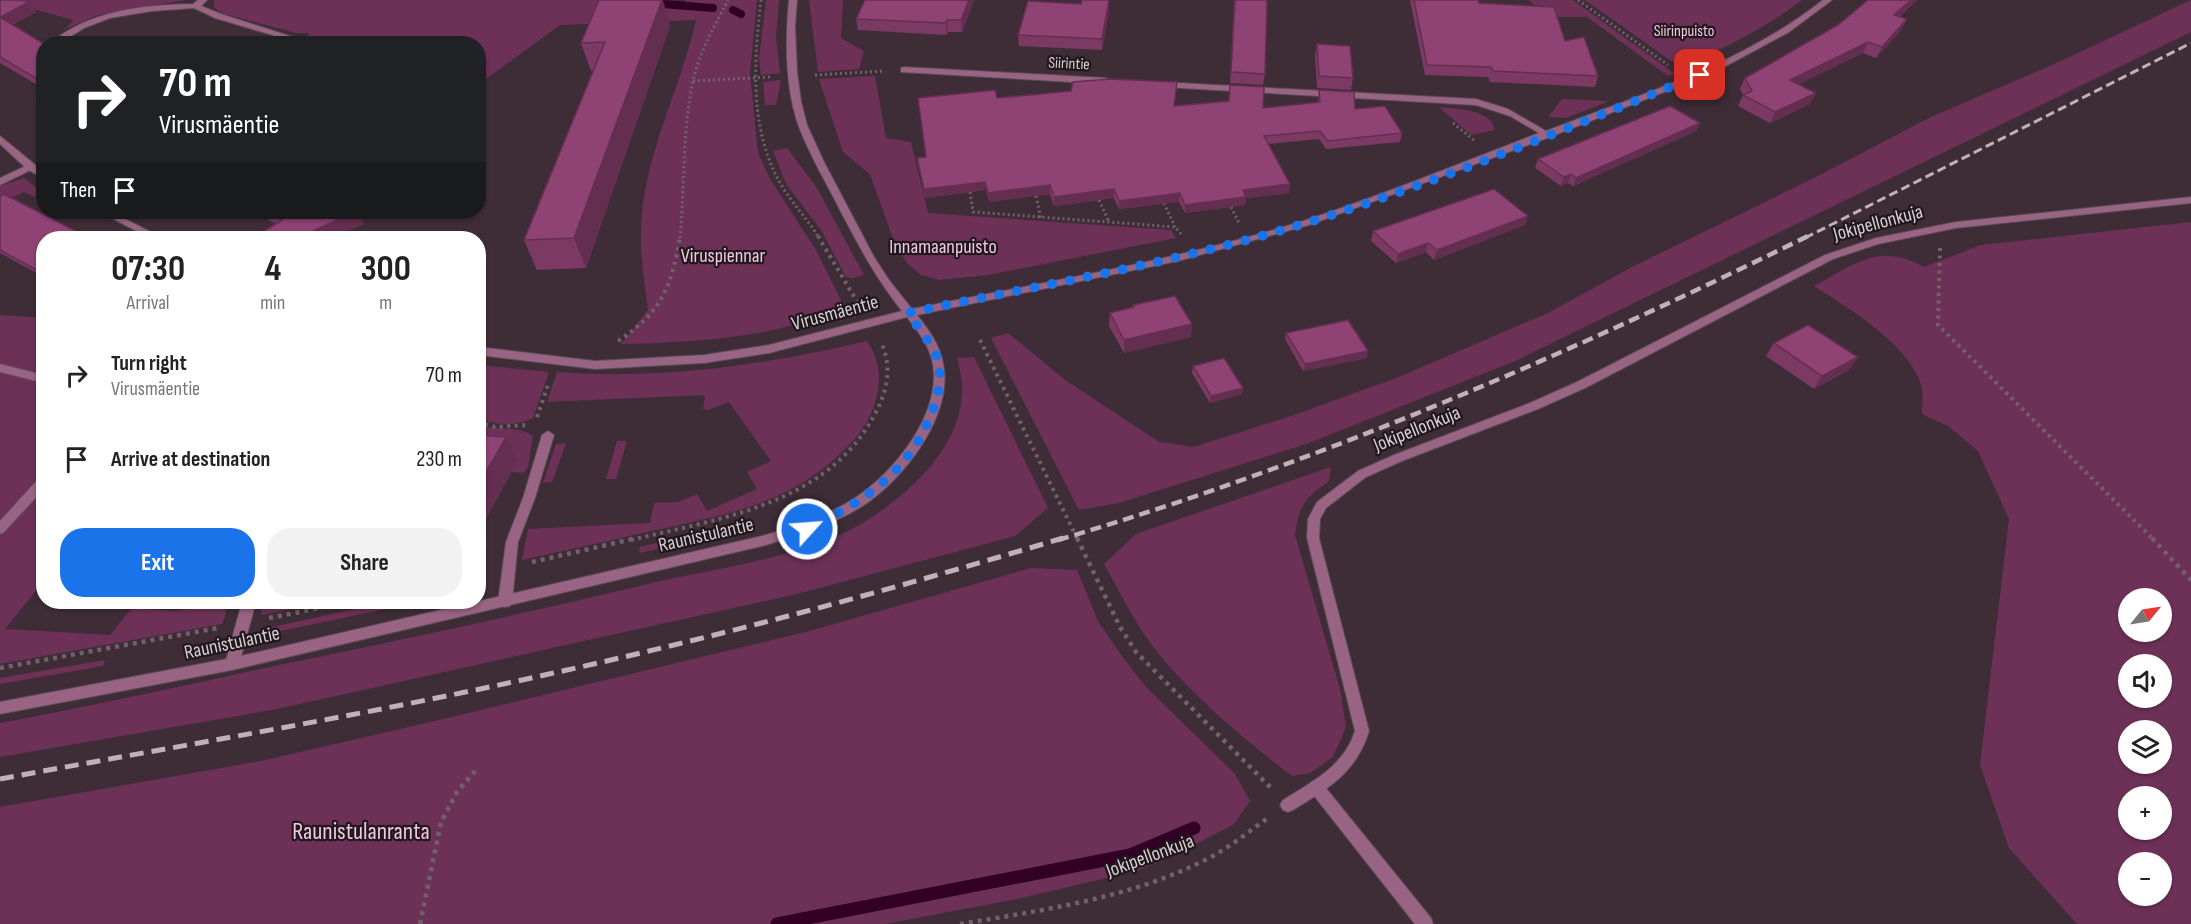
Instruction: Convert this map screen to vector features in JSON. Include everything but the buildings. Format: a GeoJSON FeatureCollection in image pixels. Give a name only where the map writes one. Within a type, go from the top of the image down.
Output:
{"type":"FeatureCollection","features":[{"type":"Feature","properties":{"kind":"street"},"geometry":{"type":"LineString","coordinates":[[195,6],[203,0]]}},
{"type":"Feature","properties":{"kind":"street","name":"Raunistulantie"},"geometry":{"type":"LineString","coordinates":[[486,606],[807,529],[851,507],[880,487],[898,469],[922,434],[936,400],[939,381],[936,356],[878,273],[822,167],[800,114],[794,76],[792,0]]}},
{"type":"Feature","properties":{"kind":"street","name":"Virusmäentie"},"geometry":{"type":"LineString","coordinates":[[486,352],[595,365],[704,359],[769,349],[908,313],[1178,258],[1295,226],[1388,195],[1704,73],[1756,49],[1785,32],[1828,0]]}},
{"type":"Feature","properties":{"kind":"street"},"geometry":{"type":"LineString","coordinates":[[65,36],[80,26],[102,18],[195,6],[218,16],[285,36]]}},
{"type":"Feature","properties":{"kind":"street","name":"Siirintie"},"geometry":{"type":"LineString","coordinates":[[904,70],[1111,82]]}},
{"type":"Feature","properties":{"kind":"street"},"geometry":{"type":"LineString","coordinates":[[1154,84],[1476,102],[1507,110],[1522,117],[1547,135]]}},
{"type":"Feature","properties":{"kind":"street"},"geometry":{"type":"LineString","coordinates":[[0,139],[36,171]]}},
{"type":"Feature","properties":{"kind":"street"},"geometry":{"type":"LineString","coordinates":[[0,182],[30,167]]}},
{"type":"Feature","properties":{"kind":"street","name":"Jokipellonkuja"},"geometry":{"type":"LineString","coordinates":[[1288,805],[1340,770],[1354,754],[1362,731],[1313,538],[1314,519],[1321,505],[1362,474],[1572,389],[1829,257],[1876,241],[1941,228],[2191,200]]}},
{"type":"Feature","properties":{"kind":"street"},"geometry":{"type":"LineString","coordinates":[[119,219],[143,231]]}},
{"type":"Feature","properties":{"kind":"street"},"geometry":{"type":"LineString","coordinates":[[0,368],[36,377]]}},
{"type":"Feature","properties":{"kind":"street"},"geometry":{"type":"LineString","coordinates":[[505,602],[512,542],[529,498],[548,435]]}},
{"type":"Feature","properties":{"kind":"street"},"geometry":{"type":"LineString","coordinates":[[0,529],[36,489]]}},
{"type":"Feature","properties":{"kind":"street"},"geometry":{"type":"LineString","coordinates":[[232,664],[247,609]]}},
{"type":"Feature","properties":{"kind":"street","name":"Raunistulantie"},"geometry":{"type":"LineString","coordinates":[[0,708],[232,664],[474,609]]}},
{"type":"Feature","properties":{"kind":"street"},"geometry":{"type":"LineString","coordinates":[[1316,787],[1425,924]]}},
{"type":"Feature","properties":{"kind":"path"},"geometry":{"type":"LineString","coordinates":[[612,345],[648,319],[670,284],[684,197],[688,120],[693,81],[700,58],[728,0]]}},
{"type":"Feature","properties":{"kind":"path"},"geometry":{"type":"LineString","coordinates":[[761,0],[755,50],[755,78],[759,116],[767,154],[778,182],[813,228],[858,304]]}},
{"type":"Feature","properties":{"kind":"path"},"geometry":{"type":"LineString","coordinates":[[1578,0],[1669,66]]}},
{"type":"Feature","properties":{"kind":"path"},"geometry":{"type":"LineString","coordinates":[[813,75],[904,70]]}},
{"type":"Feature","properties":{"kind":"path"},"geometry":{"type":"LineString","coordinates":[[693,81],[780,77]]}},
{"type":"Feature","properties":{"kind":"path"},"geometry":{"type":"LineString","coordinates":[[970,192],[973,212],[1175,227]]}},
{"type":"Feature","properties":{"kind":"path"},"geometry":{"type":"LineString","coordinates":[[1036,196],[1041,218]]}},
{"type":"Feature","properties":{"kind":"path"},"geometry":{"type":"LineString","coordinates":[[1099,200],[1108,222]]}},
{"type":"Feature","properties":{"kind":"path"},"geometry":{"type":"LineString","coordinates":[[1164,204],[1175,227],[1185,239]]}},
{"type":"Feature","properties":{"kind":"path"},"geometry":{"type":"LineString","coordinates":[[1231,207],[1237,219]]}},
{"type":"Feature","properties":{"kind":"path"},"geometry":{"type":"LineString","coordinates":[[1941,228],[1938,326],[2180,566],[2191,580]]}},
{"type":"Feature","properties":{"kind":"path"},"geometry":{"type":"LineString","coordinates":[[509,568],[742,514],[806,487],[834,467],[864,436],[874,422],[889,376],[888,359],[880,340]]}},
{"type":"Feature","properties":{"kind":"path"},"geometry":{"type":"LineString","coordinates":[[981,340],[1120,627],[1136,652],[1288,805]]}},
{"type":"Feature","properties":{"kind":"path"},"geometry":{"type":"LineString","coordinates":[[486,424],[509,427]]}},
{"type":"Feature","properties":{"kind":"path"},"geometry":{"type":"LineString","coordinates":[[0,668],[315,609]]}},
{"type":"Feature","properties":{"kind":"path"},"geometry":{"type":"LineString","coordinates":[[420,924],[441,822],[457,792],[475,771]]}},
{"type":"Feature","properties":{"kind":"path","name":"Jokipellonkuja"},"geometry":{"type":"LineString","coordinates":[[960,924],[1067,906],[1162,879],[1208,858],[1288,805]]}},
{"type":"Feature","properties":{"kind":"green space"},"geometry":{"type":"Polygon","coordinates":[[[10,0],[186,0],[98,15],[63,30],[74,20],[7,2],[10,0]]]}},
{"type":"Feature","properties":{"kind":"green space","name":"Viruspiennar"},"geometry":{"type":"Polygon","coordinates":[[[214,0],[639,0],[684,3],[686,0],[757,0],[750,73],[758,153],[770,179],[816,250],[843,304],[821,315],[766,331],[705,340],[621,344],[648,310],[641,252],[643,205],[655,151],[696,20],[560,25],[486,79],[486,36],[308,36],[309,33],[296,33],[221,13],[214,7],[214,0]]]}},
{"type":"Feature","properties":{"kind":"green space"},"geometry":{"type":"Polygon","coordinates":[[[766,0],[779,0],[776,37],[780,73],[761,75],[759,59],[766,0]]]}},
{"type":"Feature","properties":{"kind":"green space"},"geometry":{"type":"Polygon","coordinates":[[[809,0],[843,0],[841,38],[864,51],[859,69],[818,72],[809,0]]]}},
{"type":"Feature","properties":{"kind":"green space"},"geometry":{"type":"Polygon","coordinates":[[[1528,0],[1573,0],[1675,74],[1668,76],[1587,17],[1551,17],[1528,0]]]}},
{"type":"Feature","properties":{"kind":"green space","name":"Siirinpuisto"},"geometry":{"type":"Polygon","coordinates":[[[1585,0],[1802,0],[1759,29],[1681,68],[1585,0]]]}},
{"type":"Feature","properties":{"kind":"green space"},"geometry":{"type":"Polygon","coordinates":[[[2191,0],[2191,32],[1515,361],[1309,443],[1119,503],[1079,510],[991,338],[1008,333],[1064,379],[1159,442],[1194,447],[1294,415],[1399,377],[1550,312],[1630,268],[1814,178],[1931,117],[2050,66],[2191,0]]]}},
{"type":"Feature","properties":{"kind":"green space","name":"Innamaanpuisto"},"geometry":{"type":"Polygon","coordinates":[[[875,76],[886,138],[911,142],[928,213],[1171,230],[1176,238],[988,275],[939,280],[921,275],[908,264],[896,247],[870,174],[843,152],[819,79],[875,76]]]}},
{"type":"Feature","properties":{"kind":"green space"},"geometry":{"type":"Polygon","coordinates":[[[781,80],[776,105],[765,105],[763,82],[781,80]]]}},
{"type":"Feature","properties":{"kind":"green space"},"geometry":{"type":"Polygon","coordinates":[[[1562,99],[1607,102],[1566,118],[1548,117],[1562,99]]]}},
{"type":"Feature","properties":{"kind":"green space"},"geometry":{"type":"Polygon","coordinates":[[[1439,107],[1480,114],[1492,123],[1495,130],[1471,135],[1439,107]]]}},
{"type":"Feature","properties":{"kind":"green space"},"geometry":{"type":"Polygon","coordinates":[[[787,148],[817,188],[864,275],[846,277],[821,230],[786,184],[773,151],[787,148]]]}},
{"type":"Feature","properties":{"kind":"green space"},"geometry":{"type":"Polygon","coordinates":[[[24,178],[36,187],[36,198],[24,192],[7,200],[0,196],[0,186],[24,178]]]}},
{"type":"Feature","properties":{"kind":"green space"},"geometry":{"type":"Polygon","coordinates":[[[2191,222],[2191,924],[2077,924],[2009,848],[1980,765],[2009,519],[1978,451],[1948,426],[1922,414],[1921,385],[1912,366],[1874,327],[1814,286],[1854,264],[1880,256],[1908,259],[1924,267],[1981,245],[2191,222]]]}},
{"type":"Feature","properties":{"kind":"green space"},"geometry":{"type":"Polygon","coordinates":[[[0,315],[36,317],[36,588],[5,629],[110,635],[131,609],[175,611],[226,609],[226,613],[222,624],[0,664],[0,315]]]}},
{"type":"Feature","properties":{"kind":"green space"},"geometry":{"type":"Polygon","coordinates":[[[867,341],[879,372],[877,397],[871,413],[861,431],[848,446],[822,469],[800,484],[778,496],[729,513],[522,560],[528,529],[650,523],[654,503],[678,502],[697,494],[707,511],[757,489],[747,472],[771,461],[729,402],[708,410],[703,409],[705,395],[547,402],[557,372],[636,374],[675,372],[790,357],[867,341]]]}},
{"type":"Feature","properties":{"kind":"green space"},"geometry":{"type":"Polygon","coordinates":[[[974,357],[1048,508],[1015,536],[797,594],[272,710],[0,757],[0,723],[462,626],[760,560],[819,543],[846,532],[886,508],[919,479],[933,463],[955,426],[961,406],[962,382],[957,358],[974,357]]]}},
{"type":"Feature","properties":{"kind":"green space"},"geometry":{"type":"Polygon","coordinates":[[[486,366],[549,372],[533,418],[520,423],[486,421],[486,366]]]}},
{"type":"Feature","properties":{"kind":"green space"},"geometry":{"type":"Polygon","coordinates":[[[486,427],[520,430],[533,436],[528,467],[524,473],[512,472],[486,454],[486,427]]]}},
{"type":"Feature","properties":{"kind":"green space"},"geometry":{"type":"Polygon","coordinates":[[[617,441],[627,441],[616,479],[606,479],[617,441]]]}},
{"type":"Feature","properties":{"kind":"green space"},"geometry":{"type":"Polygon","coordinates":[[[566,443],[552,482],[543,483],[556,444],[566,443]]]}},
{"type":"Feature","properties":{"kind":"green space"},"geometry":{"type":"Polygon","coordinates":[[[1331,467],[1329,481],[1304,503],[1298,517],[1295,535],[1340,689],[1346,727],[1333,757],[1310,773],[1292,776],[1224,720],[1162,658],[1138,624],[1104,564],[1136,534],[1331,467]]]}},
{"type":"Feature","properties":{"kind":"green space"},"geometry":{"type":"Polygon","coordinates":[[[749,522],[751,528],[640,553],[639,547],[749,522]]]}},
{"type":"Feature","properties":{"kind":"green space","name":"Raunistulanranta"},"geometry":{"type":"Polygon","coordinates":[[[1031,568],[1077,570],[1098,621],[1124,659],[1146,687],[1235,774],[1250,801],[1234,824],[1175,855],[1136,871],[1017,899],[885,924],[0,924],[0,807],[261,761],[435,721],[806,632],[1031,568]]]}},
{"type":"Feature","properties":{"kind":"green space"},"geometry":{"type":"Polygon","coordinates":[[[260,609],[292,609],[262,615],[260,609]]]}},
{"type":"Feature","properties":{"kind":"green space"},"geometry":{"type":"Polygon","coordinates":[[[355,609],[385,609],[262,635],[263,629],[355,609]]]}},
{"type":"Feature","properties":{"kind":"green space"},"geometry":{"type":"Polygon","coordinates":[[[105,660],[103,666],[0,684],[0,678],[105,660]]]}},
{"type":"Feature","properties":{"kind":"waterway"},"geometry":{"type":"LineString","coordinates":[[649,3],[713,8]]}},
{"type":"Feature","properties":{"kind":"waterway"},"geometry":{"type":"LineString","coordinates":[[733,10],[741,14]]}},
{"type":"Feature","properties":{"kind":"waterway"},"geometry":{"type":"LineString","coordinates":[[777,924],[1130,855],[1194,828]]}},
{"type":"Feature","properties":{"kind":"railway"},"geometry":{"type":"LineString","coordinates":[[1805,238],[2191,43]]}},
{"type":"Feature","properties":{"kind":"railway"},"geometry":{"type":"LineString","coordinates":[[1058,540],[1251,477],[1439,404],[1625,323],[1808,236]]}},
{"type":"Feature","properties":{"kind":"railway"},"geometry":{"type":"LineString","coordinates":[[0,779],[412,703],[614,659],[808,611],[1063,538]]}},
{"type":"Feature","properties":{"kind":"route"},"geometry":{"type":"LineString","coordinates":[[807,529],[851,507],[880,487],[910,454],[930,417],[936,400],[939,369],[936,356],[908,313],[1178,258],[1306,223],[1461,168],[1700,75]]}}]}
